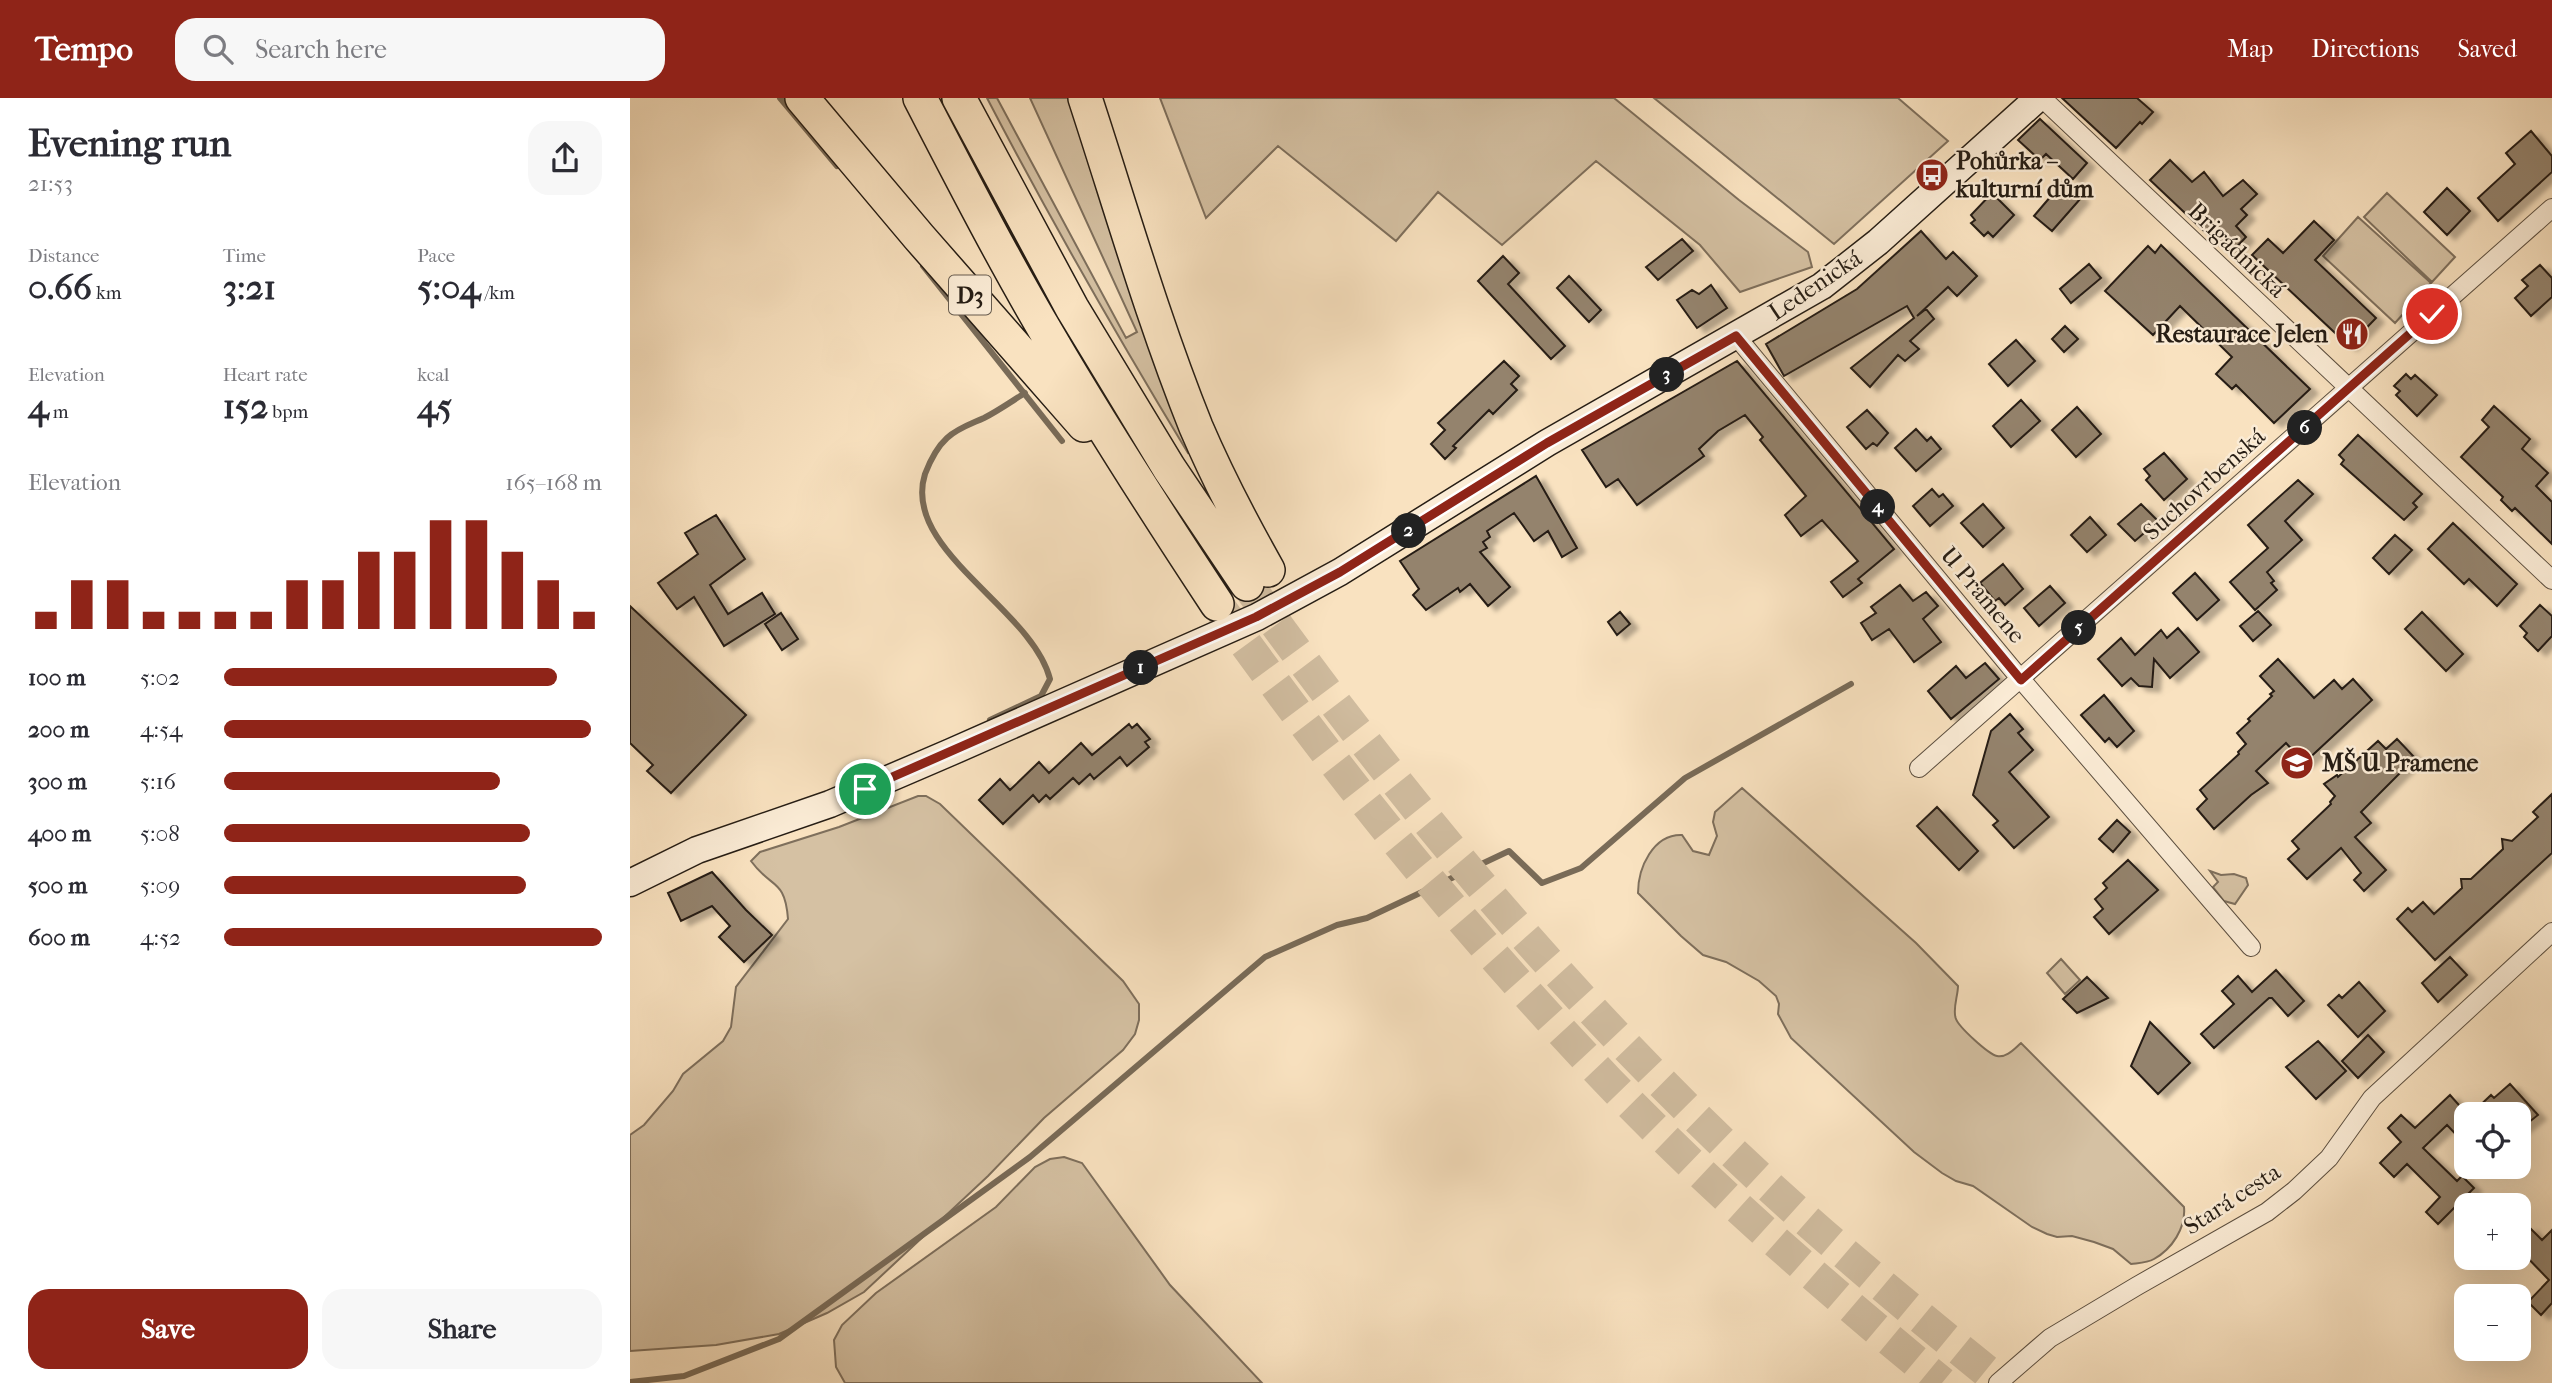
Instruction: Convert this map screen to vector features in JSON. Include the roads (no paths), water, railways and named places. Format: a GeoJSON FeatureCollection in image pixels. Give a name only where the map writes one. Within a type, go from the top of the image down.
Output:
{"type":"FeatureCollection","features":[{"type":"Feature","properties":{"kind":"highway","name":"D3"},"geometry":{"type":"LineString","coordinates":[[803,98],[919,237],[1141,489]]}},
{"type":"Feature","properties":{"kind":"highway","name":"D3"},"geometry":{"type":"LineString","coordinates":[[920,98],[1048,336],[1141,489],[1217,604]]}},
{"type":"Feature","properties":{"kind":"highway"},"geometry":{"type":"LineString","coordinates":[[959,98],[1072,308],[1169,468],[1257,577],[1230,501],[1196,425],[1132,245],[1085,98]]}},
{"type":"Feature","properties":{"kind":"main road","name":"Ledenická"},"geometry":{"type":"LineString","coordinates":[[630,883],[697,850],[830,804],[1256,617],[1340,572],[1547,443],[1822,286],[1878,242],[2040,98]]}},
{"type":"Feature","properties":{"kind":"street","name":"Brigádnická"},"geometry":{"type":"LineString","coordinates":[[2040,98],[2552,580]]}},
{"type":"Feature","properties":{"kind":"street","name":"Suchovrbenská"},"geometry":{"type":"LineString","coordinates":[[1919,768],[2552,208]]}},
{"type":"Feature","properties":{"kind":"street","name":"U Pramene"},"geometry":{"type":"LineString","coordinates":[[1736,336],[2021,680],[2251,947]]}},
{"type":"Feature","properties":{"kind":"street","name":"Stará cesta"},"geometry":{"type":"LineString","coordinates":[[1998,1383],[2050,1338],[2267,1212],[2294,1191],[2329,1158],[2372,1098],[2552,932]]}},
{"type":"Feature","properties":{"kind":"waterway"},"geometry":{"type":"LineString","coordinates":[[780,98],[837,166]]}},
{"type":"Feature","properties":{"kind":"waterway"},"geometry":{"type":"LineString","coordinates":[[923,266],[1062,441]]}},
{"type":"Feature","properties":{"kind":"waterway"},"geometry":{"type":"LineString","coordinates":[[990,720],[1041,696],[1050,679],[1038,653],[1020,628],[949,554],[932,528],[923,502],[925,474],[937,450],[951,435],[1025,393]]}},
{"type":"Feature","properties":{"kind":"waterway"},"geometry":{"type":"LineString","coordinates":[[630,1382],[684,1376],[779,1339],[1030,1157],[1265,957],[1337,925],[1367,918],[1509,851],[1542,883],[1581,868],[1685,778],[1851,684]]}},
{"type":"Feature","properties":{"kind":"tunnel"},"geometry":{"type":"LineString","coordinates":[[1247,584],[1415,806],[1474,877],[1598,1016],[1662,1083],[1761,1179],[1862,1268],[2001,1383]]}},
{"type":"Feature","properties":{"kind":"tunnel"},"geometry":{"type":"LineString","coordinates":[[1217,604],[1308,728],[1404,849],[1503,967],[1608,1081],[1729,1199],[1942,1383]]}},
{"type":"Feature","properties":{"kind":"place","name":"Pohůrka – kulturní dům"},"geometry":{"type":"Point","coordinates":[1932,175]}},
{"type":"Feature","properties":{"kind":"place","name":"Restaurace Jelen"},"geometry":{"type":"Point","coordinates":[2352,334]}},
{"type":"Feature","properties":{"kind":"place","name":"MŠ U Pramene"},"geometry":{"type":"Point","coordinates":[2297,763]}}]}
